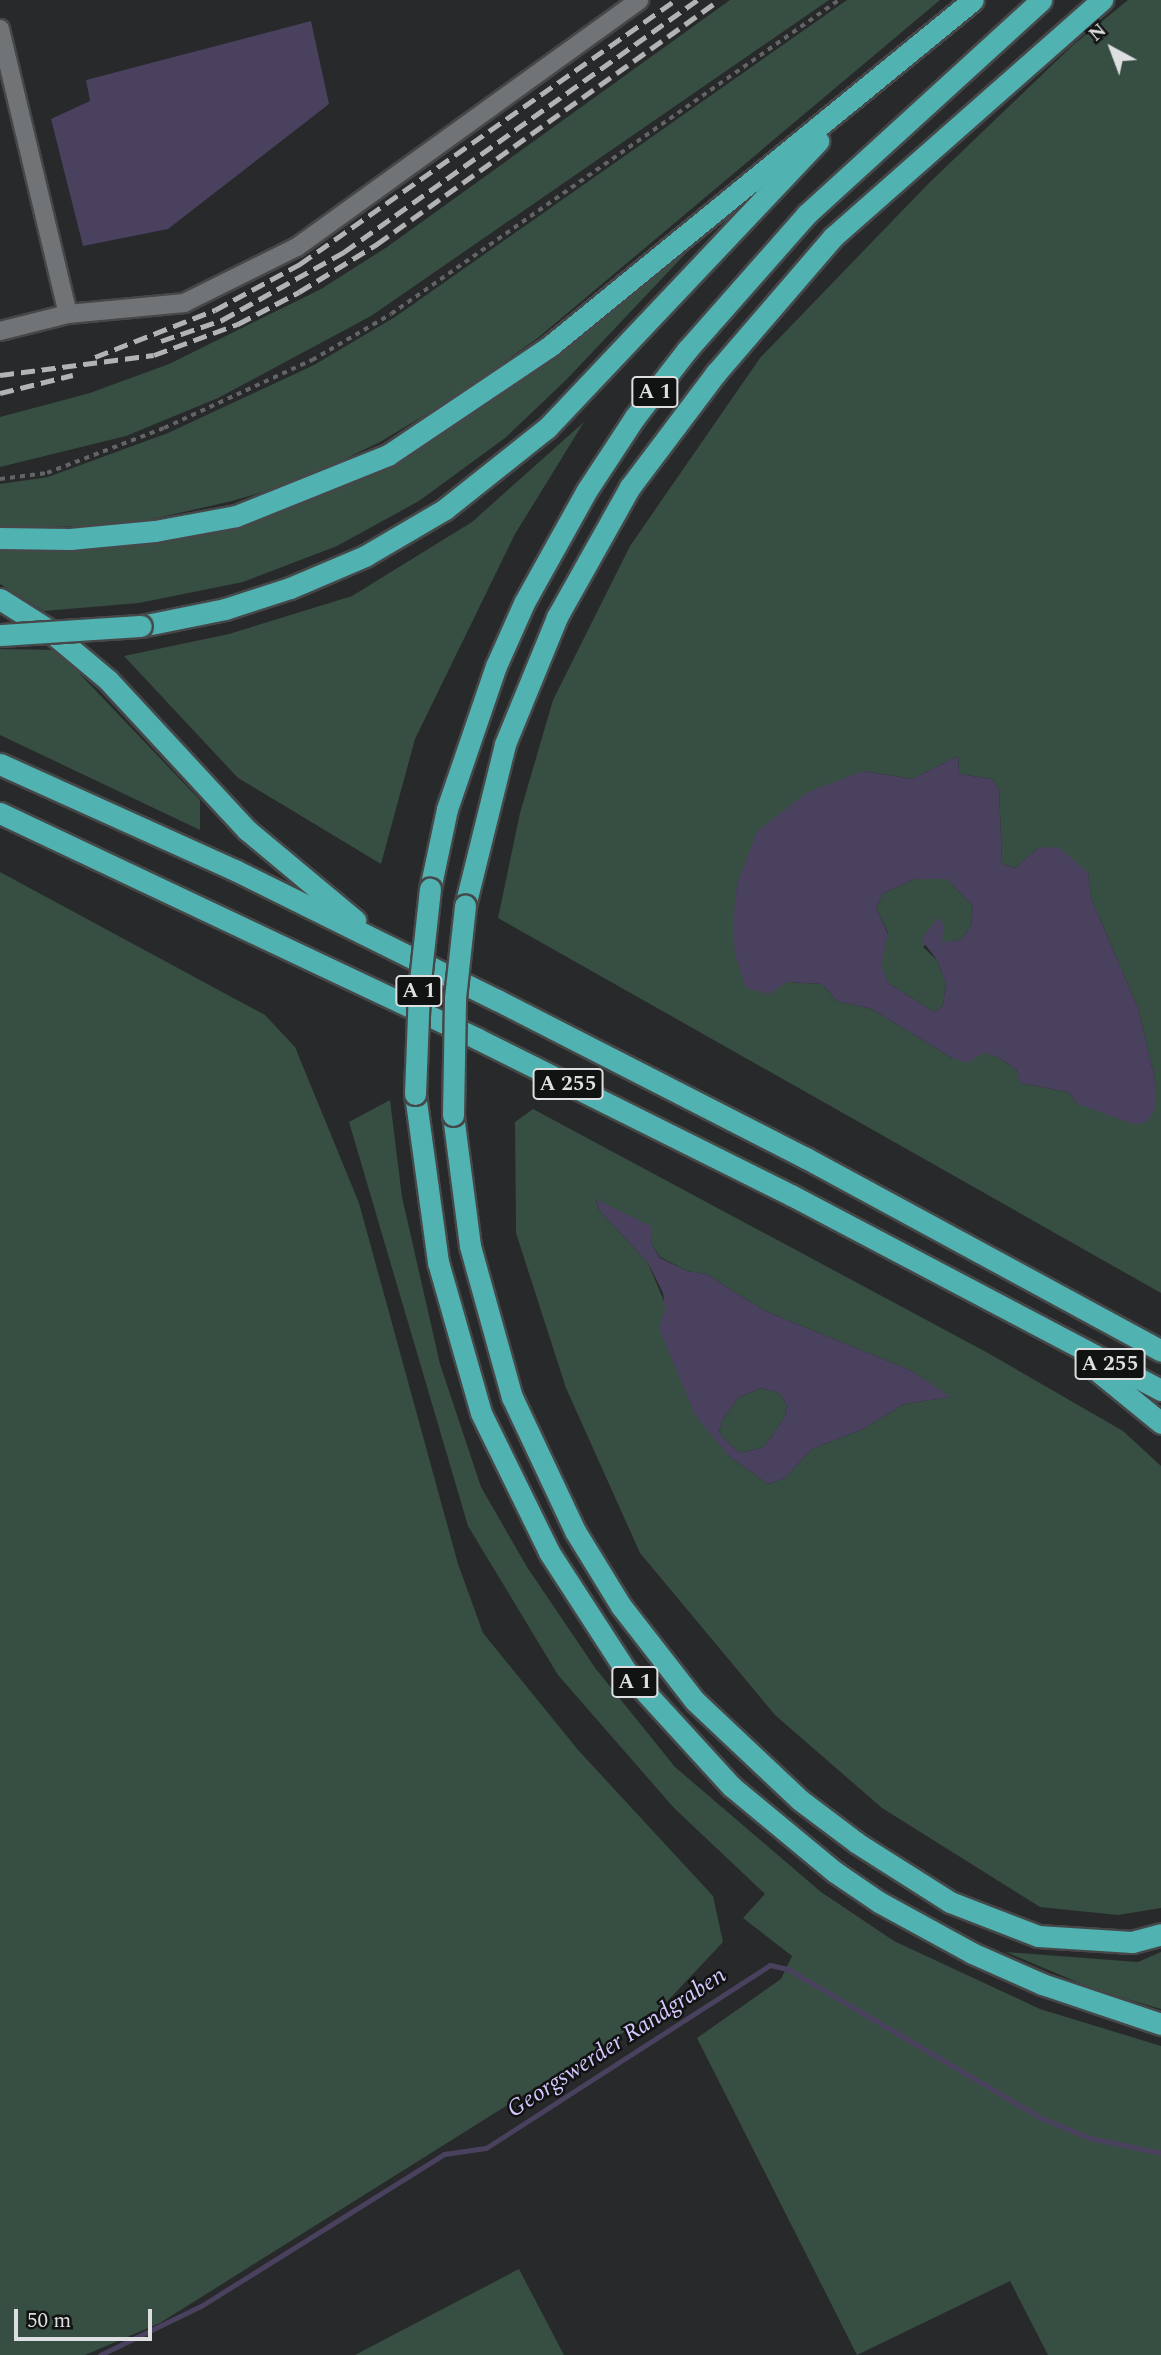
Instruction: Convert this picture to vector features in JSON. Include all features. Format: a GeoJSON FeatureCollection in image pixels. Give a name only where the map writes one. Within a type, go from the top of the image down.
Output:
{"type":"FeatureCollection","features":[{"type":"Feature","properties":{"kind":"highway"},"geometry":{"type":"LineString","coordinates":[[0,538],[70,539],[155,531],[236,516],[388,455],[550,346],[973,0]]}},
{"type":"Feature","properties":{"kind":"highway","name":"A 1"},"geometry":{"type":"LineString","coordinates":[[1041,0],[807,214],[687,350],[635,417],[587,489],[524,603],[496,666],[447,809],[430,889],[419,990],[415,1094],[438,1262],[481,1413],[549,1552],[626,1671],[731,1786],[835,1872],[878,1902],[972,1953],[1042,1984],[1161,2024]]}},
{"type":"Feature","properties":{"kind":"highway"},"geometry":{"type":"LineString","coordinates":[[1102,0],[834,237],[716,373],[630,487],[557,617],[505,744],[465,906],[455,998],[453,1115],[470,1246],[512,1397],[575,1531],[621,1606],[695,1701],[800,1800],[857,1843],[950,1902],[1038,1936],[1132,1942],[1161,1934]]}},
{"type":"Feature","properties":{"kind":"highway"},"geometry":{"type":"LineString","coordinates":[[0,635],[141,626],[225,609],[289,588],[365,556],[445,509],[547,428],[873,83]]}},
{"type":"Feature","properties":{"kind":"highway"},"geometry":{"type":"LineString","coordinates":[[0,598],[46,628],[108,680],[247,830],[387,946]]}},
{"type":"Feature","properties":{"kind":"highway","name":"A 255"},"geometry":{"type":"LineString","coordinates":[[0,764],[387,946],[806,1158],[1161,1351]]}},
{"type":"Feature","properties":{"kind":"highway","name":"A 255"},"geometry":{"type":"LineString","coordinates":[[0,813],[478,1039],[790,1195],[1161,1390]]}},
{"type":"Feature","properties":{"kind":"highway"},"geometry":{"type":"LineString","coordinates":[[1058,1338],[1161,1423]]}},
{"type":"Feature","properties":{"kind":"lane"},"geometry":{"type":"LineString","coordinates":[[0,331],[68,314],[184,303],[297,247],[639,0]]}},
{"type":"Feature","properties":{"kind":"lane"},"geometry":{"type":"LineString","coordinates":[[0,29],[68,314]]}},
{"type":"Feature","properties":{"kind":"path"},"geometry":{"type":"LineString","coordinates":[[0,479],[47,473],[164,428],[312,360],[391,314],[839,0]]}},
{"type":"Feature","properties":{"kind":"green space"},"geometry":{"type":"Polygon","coordinates":[[[730,0],[829,0],[371,316],[218,398],[126,436],[0,467],[0,417],[90,393],[169,364],[321,289],[387,247],[730,0]]]}},
{"type":"Feature","properties":{"kind":"green space"},"geometry":{"type":"Polygon","coordinates":[[[847,0],[940,0],[539,337],[455,397],[380,442],[297,482],[232,501],[153,519],[90,526],[0,528],[0,484],[48,477],[168,433],[314,365],[395,317],[847,0]]]}},
{"type":"Feature","properties":{"kind":"green space"},"geometry":{"type":"Polygon","coordinates":[[[1128,0],[1161,0],[1161,1293],[498,918],[520,813],[553,700],[630,546],[760,358],[928,184],[1073,45],[1128,0]],[[958,756],[912,779],[863,771],[737,884],[735,955],[788,982],[822,984],[837,1001],[872,1009],[952,1058],[983,1052],[996,1056],[1016,1069],[1020,1083],[1068,1092],[1078,1104],[1156,1084],[1138,1008],[1091,898],[1088,873],[1038,848],[1015,868],[1002,864],[999,789],[992,779],[959,774],[958,756]]]}},
{"type":"Feature","properties":{"kind":"green space"},"geometry":{"type":"Polygon","coordinates":[[[722,215],[567,379],[505,438],[419,501],[337,546],[243,582],[139,603],[44,611],[0,584],[0,548],[236,523],[311,498],[385,464],[722,215]]]}},
{"type":"Feature","properties":{"kind":"green space"},"geometry":{"type":"Polygon","coordinates":[[[584,422],[515,534],[415,739],[381,864],[238,778],[124,656],[229,634],[352,596],[472,522],[584,422]]]}},
{"type":"Feature","properties":{"kind":"green space"},"geometry":{"type":"Polygon","coordinates":[[[0,649],[57,650],[200,800],[200,830],[0,735],[0,649]]]}},
{"type":"Feature","properties":{"kind":"green space"},"geometry":{"type":"Polygon","coordinates":[[[0,872],[265,1015],[295,1047],[359,1203],[458,1564],[483,1633],[579,1751],[713,1896],[723,1942],[659,2010],[160,2323],[85,2355],[0,2355],[0,872]]]}},
{"type":"Feature","properties":{"kind":"green space"},"geometry":{"type":"Polygon","coordinates":[[[915,879],[947,879],[973,906],[971,926],[961,940],[942,943],[941,932],[923,947],[937,960],[946,983],[943,1006],[934,1012],[888,983],[880,965],[888,933],[876,908],[883,893],[915,879]]]}},
{"type":"Feature","properties":{"kind":"green space"},"geometry":{"type":"Polygon","coordinates":[[[390,1100],[402,1197],[440,1364],[481,1487],[527,1567],[596,1669],[675,1767],[821,1892],[894,1941],[1040,2009],[1161,2046],[1161,2355],[1048,2355],[1010,2281],[857,2355],[697,2038],[781,1979],[792,1956],[743,1918],[765,1894],[674,1808],[558,1675],[468,1526],[349,1122],[390,1100]]]}},
{"type":"Feature","properties":{"kind":"green space"},"geometry":{"type":"Polygon","coordinates":[[[533,1109],[988,1353],[1123,1431],[1161,1466],[1161,1908],[1118,1915],[1040,1907],[882,1808],[775,1715],[640,1553],[566,1388],[516,1233],[515,1122],[533,1109]],[[596,1200],[599,1210],[648,1263],[729,1456],[768,1484],[785,1478],[812,1449],[861,1430],[904,1404],[950,1397],[910,1370],[765,1311],[706,1274],[687,1271],[660,1257],[652,1245],[650,1226],[596,1200]]]}},
{"type":"Feature","properties":{"kind":"green space"},"geometry":{"type":"Polygon","coordinates":[[[762,1388],[779,1393],[787,1405],[785,1417],[764,1447],[740,1453],[719,1431],[723,1419],[739,1397],[762,1388]]]}},
{"type":"Feature","properties":{"kind":"green space"},"geometry":{"type":"Polygon","coordinates":[[[1006,1952],[1138,1962],[1161,1952],[1161,2009],[1096,1990],[1006,1952]]]}},
{"type":"Feature","properties":{"kind":"green space"},"geometry":{"type":"Polygon","coordinates":[[[519,2269],[564,2355],[355,2355],[519,2269]]]}},
{"type":"Feature","properties":{"kind":"shaded area"},"geometry":{"type":"Polygon","coordinates":[[[311,21],[329,104],[168,229],[83,246],[51,119],[90,101],[86,80],[311,21]]]}},
{"type":"Feature","properties":{"kind":"shaded area"},"geometry":{"type":"Polygon","coordinates":[[[958,756],[959,774],[992,779],[999,789],[1002,864],[1015,868],[1038,848],[1059,847],[1088,873],[1091,898],[1138,1008],[1156,1084],[1155,1109],[1148,1121],[1136,1125],[1078,1104],[1068,1092],[1020,1083],[1016,1069],[996,1056],[983,1053],[967,1063],[952,1058],[872,1009],[837,1001],[822,984],[788,982],[769,994],[746,988],[735,955],[733,924],[737,884],[757,831],[808,792],[863,771],[912,779],[958,756]],[[915,879],[883,893],[876,908],[888,934],[881,965],[888,983],[934,1012],[943,1006],[946,983],[937,960],[921,939],[939,917],[944,926],[942,942],[961,940],[971,926],[973,906],[947,879],[915,879]]]}},
{"type":"Feature","properties":{"kind":"shaded area"},"geometry":{"type":"Polygon","coordinates":[[[596,1199],[651,1226],[652,1245],[660,1258],[687,1271],[706,1274],[765,1311],[910,1370],[951,1397],[904,1404],[861,1430],[812,1449],[785,1478],[768,1484],[729,1456],[695,1415],[659,1328],[665,1309],[663,1293],[648,1263],[599,1210],[596,1199]],[[762,1388],[739,1397],[723,1419],[719,1431],[724,1439],[740,1453],[764,1447],[785,1417],[787,1405],[779,1393],[762,1388]]]}},
{"type":"Feature","properties":{"kind":"waterway","name":"Georgswerder Randgraben"},"geometry":{"type":"LineString","coordinates":[[100,2355],[201,2306],[444,2154],[486,2148],[770,1965],[788,1969],[1039,2117],[1090,2138],[1161,2153]]}},
{"type":"Feature","properties":{"kind":"railway"},"geometry":{"type":"LineString","coordinates":[[95,357],[215,310],[300,264],[676,0]]}},
{"type":"Feature","properties":{"kind":"railway"},"geometry":{"type":"LineString","coordinates":[[161,341],[222,320],[344,252],[697,0]]}},
{"type":"Feature","properties":{"kind":"railway"},"geometry":{"type":"LineString","coordinates":[[0,375],[154,355],[238,324],[299,292],[377,244],[719,0]]}},
{"type":"Feature","properties":{"kind":"railway"},"geometry":{"type":"LineString","coordinates":[[0,393],[73,375]]}}]}
